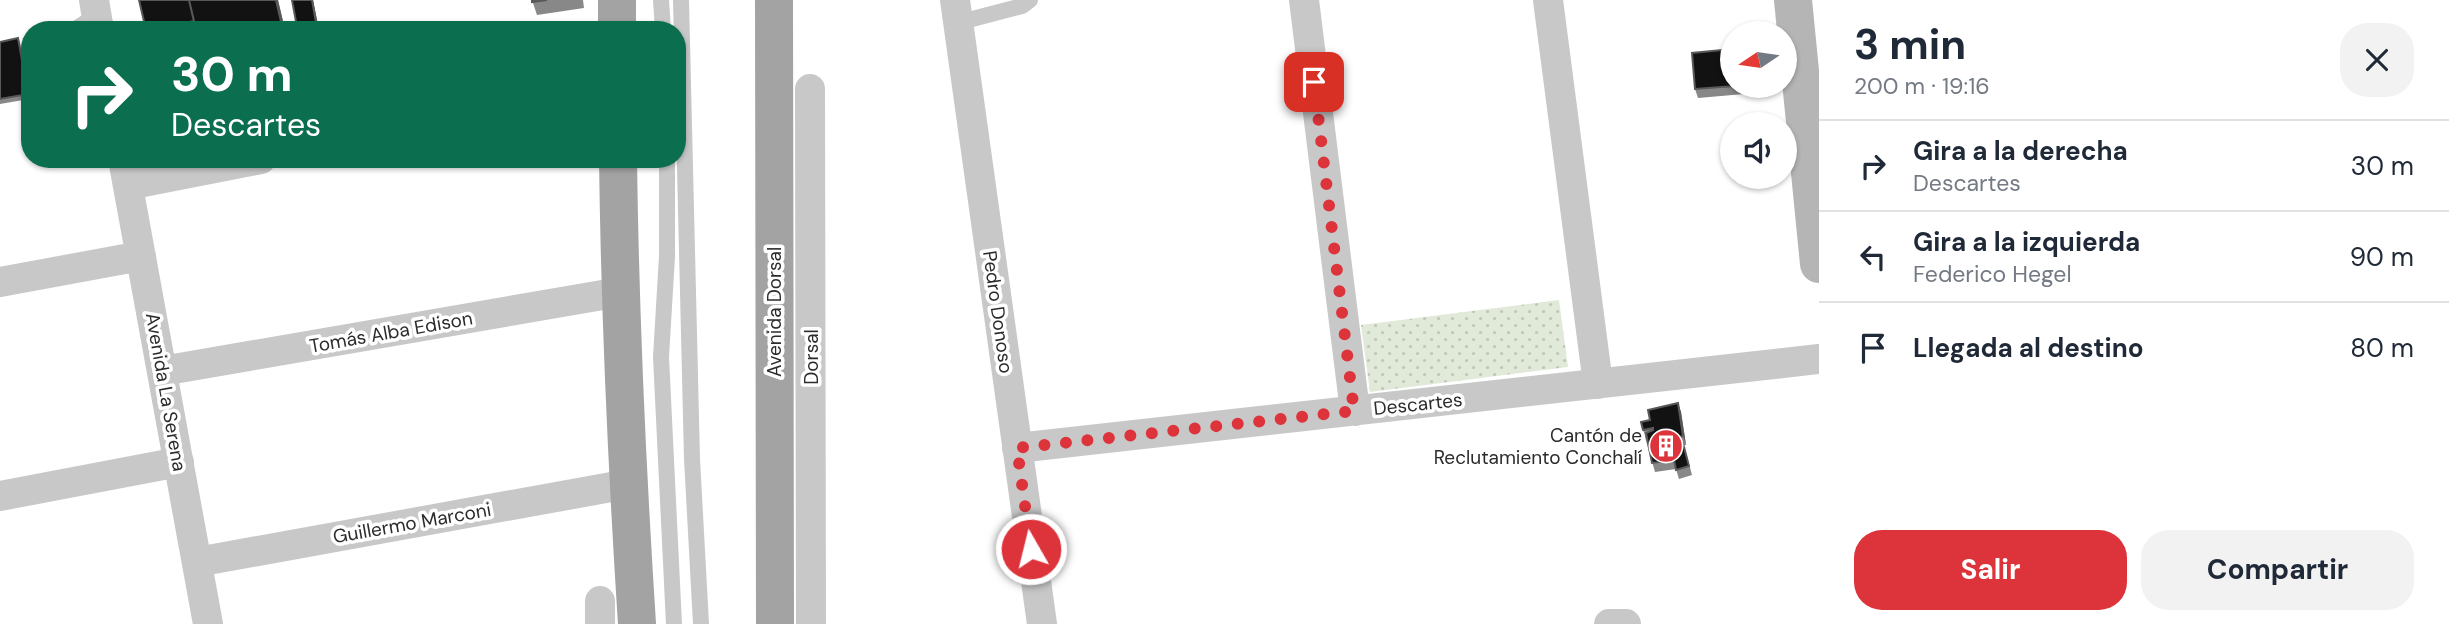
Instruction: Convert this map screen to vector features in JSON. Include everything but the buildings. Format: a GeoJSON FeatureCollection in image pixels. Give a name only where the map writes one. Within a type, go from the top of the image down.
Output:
{"type":"FeatureCollection","features":[{"type":"Feature","properties":{"kind":"main road"},"geometry":{"type":"LineString","coordinates":[[617,0],[617,21]]}},
{"type":"Feature","properties":{"kind":"main road","name":"Avenida Dorsal"},"geometry":{"type":"LineString","coordinates":[[774,0],[775,624]]}},
{"type":"Feature","properties":{"kind":"main road"},"geometry":{"type":"LineString","coordinates":[[618,168],[620,292],[637,624]]}},
{"type":"Feature","properties":{"kind":"street"},"geometry":{"type":"LineString","coordinates":[[1304,0],[1354,411]]}},
{"type":"Feature","properties":{"kind":"street"},"geometry":{"type":"LineString","coordinates":[[1548,0],[1598,383]]}},
{"type":"Feature","properties":{"kind":"street"},"geometry":{"type":"LineString","coordinates":[[1793,0],[1813,148],[1819,264]]}},
{"type":"Feature","properties":{"kind":"street","name":"Pedro Donoso"},"geometry":{"type":"LineString","coordinates":[[956,11],[1042,624]]}},
{"type":"Feature","properties":{"kind":"street","name":"Dorsal"},"geometry":{"type":"LineString","coordinates":[[810,89],[811,624]]}},
{"type":"Feature","properties":{"kind":"street"},"geometry":{"type":"LineString","coordinates":[[125,172],[167,168]]}},
{"type":"Feature","properties":{"kind":"street","name":"Avenida La Serena"},"geometry":{"type":"LineString","coordinates":[[125,172],[208,624]]}},
{"type":"Feature","properties":{"kind":"street"},"geometry":{"type":"LineString","coordinates":[[0,282],[141,256]]}},
{"type":"Feature","properties":{"kind":"street","name":"Tomás Alba Edison"},"geometry":{"type":"LineString","coordinates":[[162,371],[620,292]]}},
{"type":"Feature","properties":{"kind":"street","name":"Descartes"},"geometry":{"type":"LineString","coordinates":[[1017,448],[1819,359]]}},
{"type":"Feature","properties":{"kind":"street"},"geometry":{"type":"LineString","coordinates":[[0,496],[179,462]]}},
{"type":"Feature","properties":{"kind":"street","name":"Guillermo Marconi"},"geometry":{"type":"LineString","coordinates":[[197,562],[628,484]]}},
{"type":"Feature","properties":{"kind":"street"},"geometry":{"type":"LineString","coordinates":[[1609,624],[1626,624]]}},
{"type":"Feature","properties":{"kind":"lane"},"geometry":{"type":"LineString","coordinates":[[661,0],[662,21]]}},
{"type":"Feature","properties":{"kind":"lane"},"geometry":{"type":"LineString","coordinates":[[681,0],[681,21]]}},
{"type":"Feature","properties":{"kind":"lane"},"geometry":{"type":"LineString","coordinates":[[956,11],[1022,6],[1030,0]]}},
{"type":"Feature","properties":{"kind":"lane"},"geometry":{"type":"LineString","coordinates":[[667,168],[667,256],[661,357],[674,624]]}},
{"type":"Feature","properties":{"kind":"lane"},"geometry":{"type":"LineString","coordinates":[[685,168],[691,445],[702,624]]}},
{"type":"Feature","properties":{"kind":"green space"},"geometry":{"type":"Polygon","coordinates":[[[1559,300],[1568,367],[1370,392],[1361,325],[1559,300]]]}},
{"type":"Feature","properties":{"kind":"place","name":"Cantón de Reclutamiento Conchalí"},"geometry":{"type":"Point","coordinates":[1666,446]}},
{"type":"Feature","properties":{"kind":"route"},"geometry":{"type":"LineString","coordinates":[[1031,549],[1017,448],[1354,411],[1314,82]]}}]}
